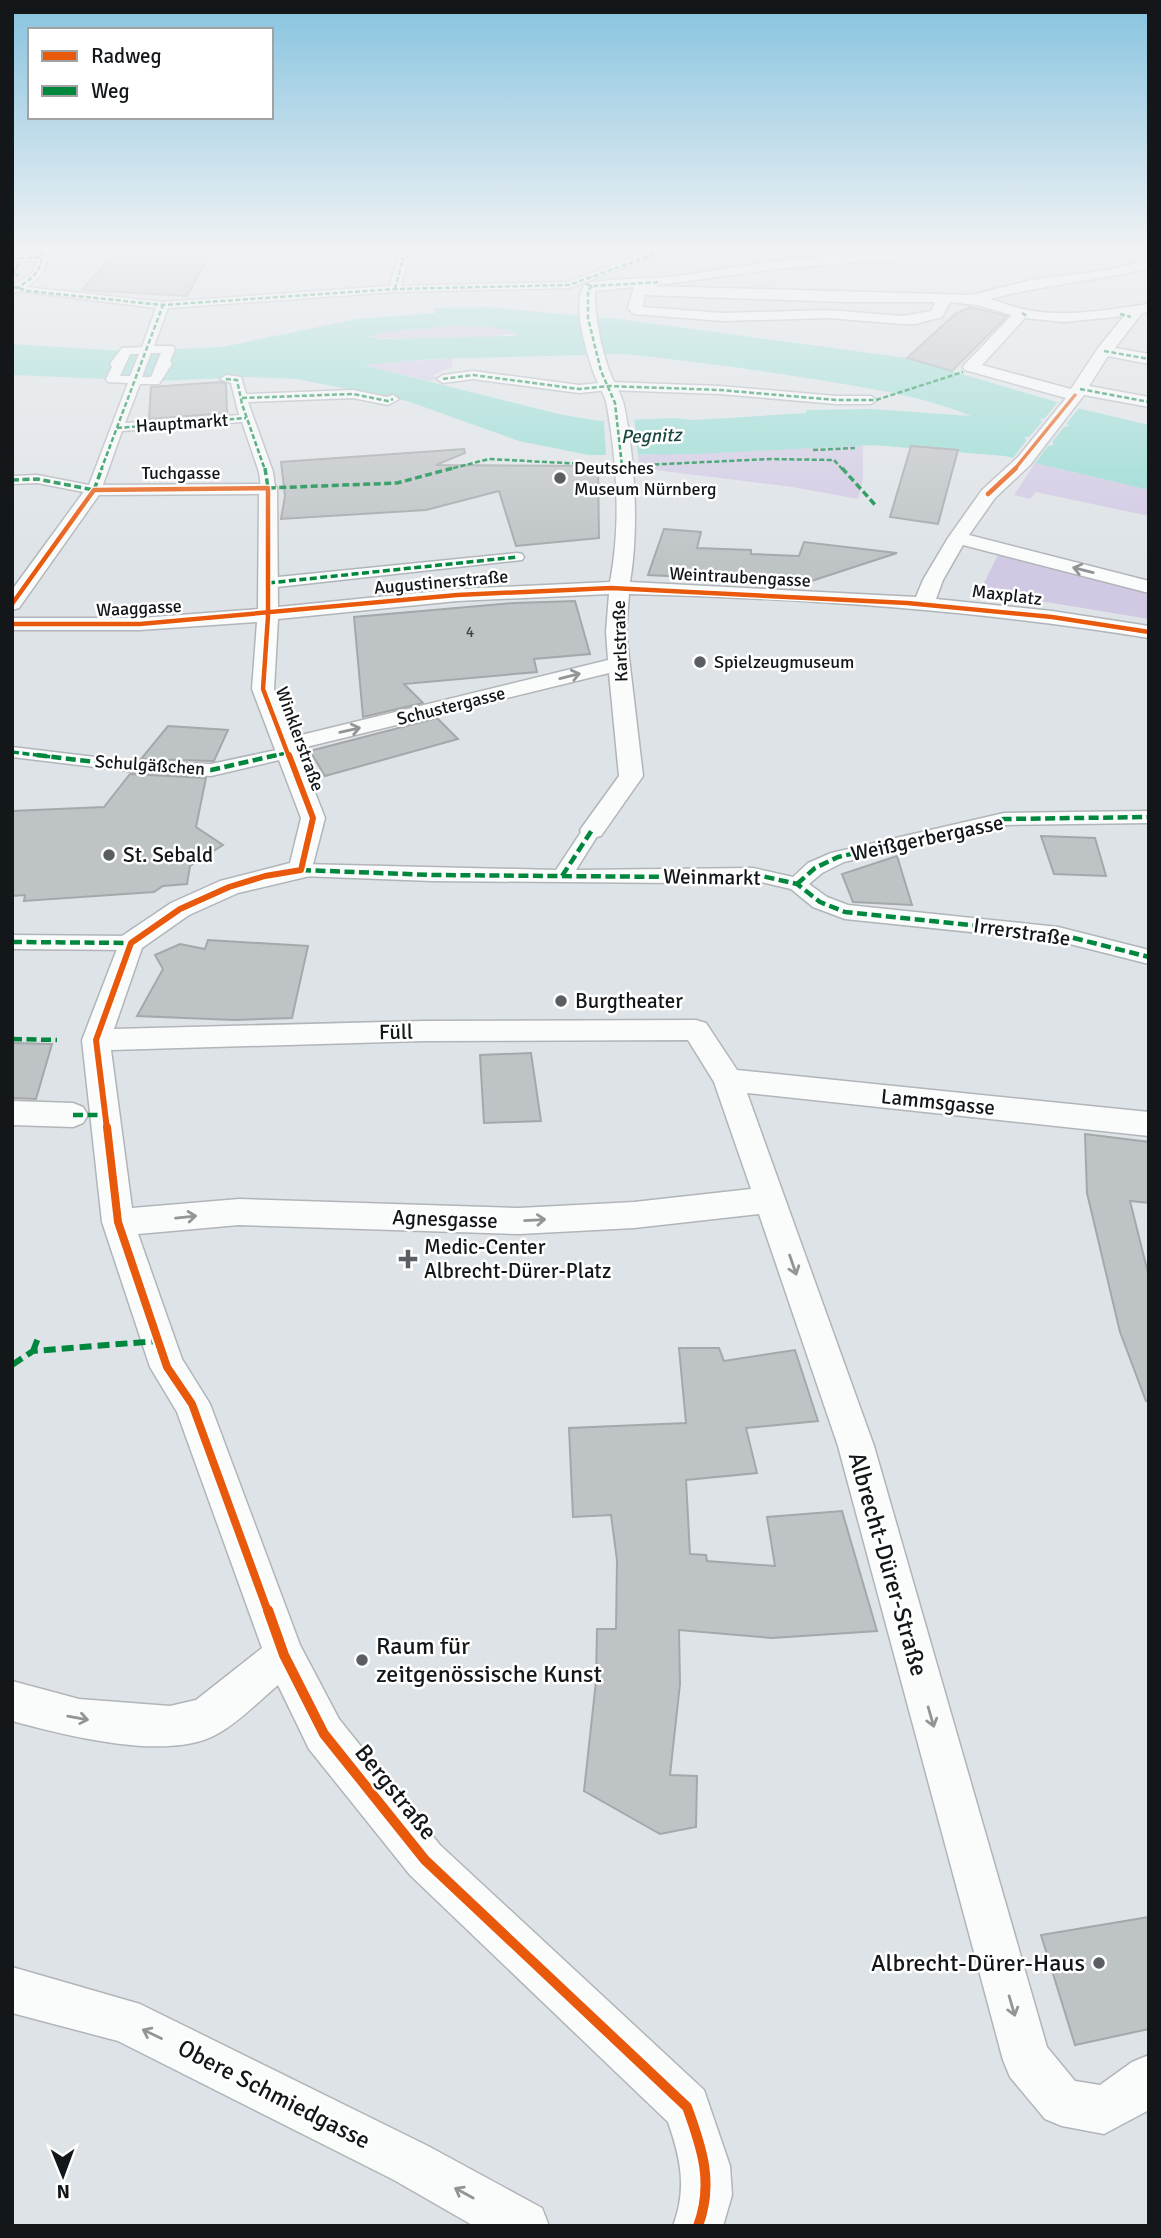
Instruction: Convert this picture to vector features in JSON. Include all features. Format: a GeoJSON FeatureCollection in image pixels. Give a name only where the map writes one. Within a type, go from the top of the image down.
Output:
{"type":"FeatureCollection","features":[{"type":"Feature","properties":{"kind":"street"},"geometry":{"type":"LineString","coordinates":[[125,352],[120,363],[116,364],[118,366],[112,379],[155,381],[166,363],[163,363],[168,352]]}},
{"type":"Feature","properties":{"kind":"street","name":"Hauptmarkt"},"geometry":{"type":"LineString","coordinates":[[12,604],[94,490],[147,352]]}},
{"type":"Feature","properties":{"kind":"street"},"geometry":{"type":"LineString","coordinates":[[598,352],[603,371]]}},
{"type":"Feature","properties":{"kind":"street"},"geometry":{"type":"LineString","coordinates":[[986,352],[971,367],[1075,396],[1149,402]]}},
{"type":"Feature","properties":{"kind":"street"},"geometry":{"type":"LineString","coordinates":[[924,603],[933,580],[988,494],[1024,461],[1075,396],[1100,353],[1149,359]]}},
{"type":"Feature","properties":{"kind":"street"},"geometry":{"type":"LineString","coordinates":[[451,374],[579,389],[603,371],[720,390],[871,400]]}},
{"type":"Feature","properties":{"kind":"street","name":"Karlstraße"},"geometry":{"type":"LineString","coordinates":[[592,830],[631,776],[616,632],[619,587],[626,548],[621,456],[615,403],[603,371]]}},
{"type":"Feature","properties":{"kind":"street"},"geometry":{"type":"LineString","coordinates":[[226,379],[237,380],[242,401],[353,394],[388,401],[393,399]]}},
{"type":"Feature","properties":{"kind":"street","name":"Winklerstraße"},"geometry":{"type":"LineString","coordinates":[[242,401],[266,472],[268,488],[268,616],[263,689],[313,818],[301,870]]}},
{"type":"Feature","properties":{"kind":"street","name":"Hauptmarkt"},"geometry":{"type":"LineString","coordinates":[[117,428],[246,418]]}},
{"type":"Feature","properties":{"kind":"street"},"geometry":{"type":"LineString","coordinates":[[12,480],[37,479],[94,490]]}},
{"type":"Feature","properties":{"kind":"street","name":"Tuchgasse"},"geometry":{"type":"LineString","coordinates":[[94,490],[268,488]]}},
{"type":"Feature","properties":{"kind":"street","name":"Maxplatz"},"geometry":{"type":"LineString","coordinates":[[958,538],[1149,587]]}},
{"type":"Feature","properties":{"kind":"street","name":"Augustinerstraße"},"geometry":{"type":"LineString","coordinates":[[268,583],[517,557]]}},
{"type":"Feature","properties":{"kind":"street","name":"Weintraubengasse"},"geometry":{"type":"LineString","coordinates":[[619,587],[861,598]]}},
{"type":"Feature","properties":{"kind":"street","name":"Augustinerstraße"},"geometry":{"type":"LineString","coordinates":[[268,616],[516,590],[619,587]]}},
{"type":"Feature","properties":{"kind":"street","name":"Maxplatz"},"geometry":{"type":"LineString","coordinates":[[861,598],[1087,621],[1149,632]]}},
{"type":"Feature","properties":{"kind":"street","name":"Waaggasse"},"geometry":{"type":"LineString","coordinates":[[12,624],[101,627],[268,616]]}},
{"type":"Feature","properties":{"kind":"street","name":"Schustergasse"},"geometry":{"type":"LineString","coordinates":[[285,750],[619,664]]}},
{"type":"Feature","properties":{"kind":"street","name":"Schulgäßchen"},"geometry":{"type":"LineString","coordinates":[[12,752],[138,766],[211,769],[285,750]]}},
{"type":"Feature","properties":{"kind":"street","name":"Weißgerbergasse"},"geometry":{"type":"LineString","coordinates":[[797,884],[815,868],[838,856],[992,822],[1149,817]]}},
{"type":"Feature","properties":{"kind":"street"},"geometry":{"type":"LineString","coordinates":[[562,876],[592,830]]}},
{"type":"Feature","properties":{"kind":"street"},"geometry":{"type":"LineString","coordinates":[[12,943],[131,943],[180,909],[229,887],[265,876],[301,870]]}},
{"type":"Feature","properties":{"kind":"street","name":"Weinmarkt"},"geometry":{"type":"LineString","coordinates":[[301,870],[432,875],[753,874],[797,884],[820,902],[845,912],[894,916]]}},
{"type":"Feature","properties":{"kind":"street","name":"Irrerstraße"},"geometry":{"type":"LineString","coordinates":[[894,916],[1058,934],[1149,957]]}},
{"type":"Feature","properties":{"kind":"street"},"geometry":{"type":"LineString","coordinates":[[96,1040],[131,943]]}},
{"type":"Feature","properties":{"kind":"street","name":"Füll"},"geometry":{"type":"LineString","coordinates":[[96,1040],[423,1031],[696,1030]]}},
{"type":"Feature","properties":{"kind":"street","name":"Albrecht-Dürer-Straße"},"geometry":{"type":"LineString","coordinates":[[696,1030],[728,1080],[856,1446],[1027,2060],[1062,2102],[1104,2110],[1134,2092],[1149,2079]]}},
{"type":"Feature","properties":{"kind":"street","name":"Bergstraße"},"geometry":{"type":"LineString","coordinates":[[96,1040],[118,1222],[162,1354],[192,1404],[284,1655],[324,1734],[425,1860],[687,2107],[707,2163],[706,2208],[698,2226]]}},
{"type":"Feature","properties":{"kind":"street","name":"Lammsgasse"},"geometry":{"type":"LineString","coordinates":[[728,1080],[1149,1124]]}},
{"type":"Feature","properties":{"kind":"street"},"geometry":{"type":"LineString","coordinates":[[12,1114],[73,1115]]}},
{"type":"Feature","properties":{"kind":"street","name":"Agnesgasse"},"geometry":{"type":"LineString","coordinates":[[118,1222],[239,1212],[519,1221],[634,1215],[771,1200]]}},
{"type":"Feature","properties":{"kind":"street"},"geometry":{"type":"LineString","coordinates":[[12,1701],[79,1719],[170,1726],[205,1719],[284,1655]]}},
{"type":"Feature","properties":{"kind":"street","name":"Obere Schmiedgasse"},"geometry":{"type":"LineString","coordinates":[[12,1990],[124,2020],[411,2163],[524,2226]]}},
{"type":"Feature","properties":{"kind":"shaded area"},"geometry":{"type":"Polygon","coordinates":[[[453,358],[452,367],[432,375],[440,378],[430,381],[362,365],[453,358]]]}},
{"type":"Feature","properties":{"kind":"shaded area"},"geometry":{"type":"Polygon","coordinates":[[[863,444],[863,480],[858,499],[792,487],[639,468],[638,455],[863,444]]]}},
{"type":"Feature","properties":{"kind":"shaded area"},"geometry":{"type":"Polygon","coordinates":[[[1035,463],[1149,490],[1149,516],[1036,492],[1030,499],[1014,495],[1035,463]]]}},
{"type":"Feature","properties":{"kind":"shaded area"},"geometry":{"type":"Polygon","coordinates":[[[999,553],[1149,591],[1149,619],[980,591],[999,553]]]}},
{"type":"Feature","properties":{"kind":"water","name":"Pegnitz"},"geometry":{"type":"Polygon","coordinates":[[[12,352],[866,352],[907,358],[1081,409],[1149,425],[1149,490],[1005,456],[874,445],[695,454],[589,455],[519,441],[407,401],[297,379],[248,377],[155,381],[12,375],[12,352]],[[623,354],[433,359],[364,365],[558,414],[600,421],[675,418],[694,420],[806,413],[806,410],[872,409],[971,416],[918,399],[862,387],[623,354]]]}},
{"type":"Feature","properties":{"kind":"pier"},"geometry":{"type":"Polygon","coordinates":[[[1058,402],[1080,407],[1067,423],[1069,426],[1064,427],[1052,442],[1054,445],[1048,446],[1035,463],[1013,458],[1026,441],[1025,437],[1029,437],[1042,422],[1040,419],[1045,418],[1058,402]]]}},
{"type":"Feature","properties":{"kind":"pier"},"geometry":{"type":"Polygon","coordinates":[[[634,418],[638,455],[606,456],[604,421],[634,418]]]}},
{"type":"Feature","properties":{"kind":"building"},"geometry":{"type":"Polygon","coordinates":[[[913,352],[971,352],[952,371],[907,358],[913,352]]]}},
{"type":"Feature","properties":{"kind":"building"},"geometry":{"type":"Polygon","coordinates":[[[221,382],[226,384],[227,413],[149,419],[151,387],[221,382]]]}},
{"type":"Feature","properties":{"kind":"building"},"geometry":{"type":"Polygon","coordinates":[[[911,446],[958,450],[938,524],[890,517],[911,446]]]}},
{"type":"Feature","properties":{"kind":"building"},"geometry":{"type":"Polygon","coordinates":[[[464,449],[465,453],[436,465],[598,466],[599,538],[516,546],[499,491],[426,510],[281,519],[285,496],[281,462],[464,449]]]}},
{"type":"Feature","properties":{"kind":"building"},"geometry":{"type":"Polygon","coordinates":[[[664,529],[701,532],[697,548],[751,550],[751,554],[799,556],[804,542],[897,553],[790,588],[791,582],[648,575],[664,529]]]}},
{"type":"Feature","properties":{"kind":"building"},"geometry":{"type":"Polygon","coordinates":[[[575,601],[590,654],[534,659],[537,672],[404,684],[423,703],[363,717],[354,617],[514,603],[575,601]]]}},
{"type":"Feature","properties":{"kind":"building"},"geometry":{"type":"Polygon","coordinates":[[[437,718],[458,739],[325,776],[310,751],[437,718]]]}},
{"type":"Feature","properties":{"kind":"building"},"geometry":{"type":"Polygon","coordinates":[[[168,726],[228,730],[214,761],[141,759],[168,726]]]}},
{"type":"Feature","properties":{"kind":"building","name":"St. Sebald"},"geometry":{"type":"Polygon","coordinates":[[[130,774],[206,778],[196,827],[223,845],[190,866],[187,884],[163,886],[154,892],[24,901],[25,895],[12,896],[12,811],[104,807],[130,774]]]}},
{"type":"Feature","properties":{"kind":"building"},"geometry":{"type":"Polygon","coordinates":[[[1041,836],[1095,838],[1106,876],[1054,874],[1041,836]]]}},
{"type":"Feature","properties":{"kind":"building"},"geometry":{"type":"Polygon","coordinates":[[[897,856],[912,905],[853,902],[842,874],[897,856]]]}},
{"type":"Feature","properties":{"kind":"building"},"geometry":{"type":"Polygon","coordinates":[[[208,940],[308,946],[292,1018],[234,1020],[137,1016],[163,969],[155,955],[180,944],[205,949],[208,940]]]}},
{"type":"Feature","properties":{"kind":"building"},"geometry":{"type":"Polygon","coordinates":[[[12,1043],[52,1044],[36,1099],[12,1098],[12,1043]]]}},
{"type":"Feature","properties":{"kind":"building"},"geometry":{"type":"Polygon","coordinates":[[[531,1053],[541,1121],[484,1123],[480,1055],[531,1053]]]}},
{"type":"Feature","properties":{"kind":"building"},"geometry":{"type":"Polygon","coordinates":[[[1085,1134],[1149,1142],[1149,1203],[1130,1201],[1149,1277],[1149,1401],[1146,1401],[1120,1332],[1087,1193],[1085,1134]]]}},
{"type":"Feature","properties":{"kind":"building"},"geometry":{"type":"Polygon","coordinates":[[[679,1348],[719,1348],[724,1361],[795,1350],[818,1421],[746,1428],[757,1473],[686,1480],[690,1554],[706,1555],[707,1561],[775,1566],[767,1517],[842,1511],[877,1631],[772,1638],[679,1630],[680,1684],[670,1775],[697,1776],[696,1827],[660,1834],[584,1791],[596,1681],[597,1629],[616,1629],[617,1560],[611,1515],[573,1517],[569,1428],[686,1423],[679,1348]]]}},
{"type":"Feature","properties":{"kind":"building","name":"Albrecht-Dürer-Haus"},"geometry":{"type":"Polygon","coordinates":[[[1149,1917],[1149,2029],[1075,2045],[1041,1935],[1149,1917]]]}},
{"type":"Feature","properties":{"kind":"marked path"},"geometry":{"type":"LineString","coordinates":[[12,480],[37,479],[94,490],[145,352]]}},
{"type":"Feature","properties":{"kind":"marked path"},"geometry":{"type":"LineString","coordinates":[[596,352],[601,371],[615,403],[622,466]]}},
{"type":"Feature","properties":{"kind":"marked path"},"geometry":{"type":"LineString","coordinates":[[1112,352],[1149,359]]}},
{"type":"Feature","properties":{"kind":"marked path"},"geometry":{"type":"LineString","coordinates":[[443,379],[473,375],[579,389],[609,386],[720,390],[836,400],[876,400],[963,372]]}},
{"type":"Feature","properties":{"kind":"marked path"},"geometry":{"type":"LineString","coordinates":[[226,379],[237,380],[242,404],[266,472],[268,488],[397,483],[489,459],[622,466],[770,459],[834,460],[877,507]]}},
{"type":"Feature","properties":{"kind":"marked path"},"geometry":{"type":"LineString","coordinates":[[1080,389],[1149,402]]}},
{"type":"Feature","properties":{"kind":"marked path"},"geometry":{"type":"LineString","coordinates":[[242,398],[353,394],[388,401],[393,399]]}},
{"type":"Feature","properties":{"kind":"marked path"},"geometry":{"type":"LineString","coordinates":[[117,428],[246,418]]}},
{"type":"Feature","properties":{"kind":"marked path"},"geometry":{"type":"LineString","coordinates":[[813,450],[855,448]]}},
{"type":"Feature","properties":{"kind":"marked path"},"geometry":{"type":"LineString","coordinates":[[268,583],[517,557]]}},
{"type":"Feature","properties":{"kind":"marked path"},"geometry":{"type":"LineString","coordinates":[[12,752],[137,767],[211,770],[286,753]]}},
{"type":"Feature","properties":{"kind":"marked path"},"geometry":{"type":"LineString","coordinates":[[797,884],[815,868],[838,857],[1004,819],[1149,817]]}},
{"type":"Feature","properties":{"kind":"marked path"},"geometry":{"type":"LineString","coordinates":[[562,876],[592,830]]}},
{"type":"Feature","properties":{"kind":"marked path"},"geometry":{"type":"LineString","coordinates":[[301,870],[432,875],[678,877],[753,874],[797,884],[820,902],[845,912],[1058,934],[1149,957]]}},
{"type":"Feature","properties":{"kind":"marked path"},"geometry":{"type":"LineString","coordinates":[[12,942],[131,943]]}},
{"type":"Feature","properties":{"kind":"marked path"},"geometry":{"type":"LineString","coordinates":[[12,1039],[57,1040]]}},
{"type":"Feature","properties":{"kind":"marked path"},"geometry":{"type":"LineString","coordinates":[[73,1115],[104,1115]]}},
{"type":"Feature","properties":{"kind":"marked path"},"geometry":{"type":"LineString","coordinates":[[33,1351],[38,1338]]}},
{"type":"Feature","properties":{"kind":"marked path"},"geometry":{"type":"LineString","coordinates":[[12,1365],[33,1351],[157,1341]]}},
{"type":"Feature","properties":{"kind":"cycle path"},"geometry":{"type":"LineString","coordinates":[[988,494],[1024,461],[1075,395]]}},
{"type":"Feature","properties":{"kind":"cycle path"},"geometry":{"type":"LineString","coordinates":[[12,604],[94,490],[268,488],[268,616],[263,689],[313,818],[301,870],[265,876],[229,887],[180,909],[131,943],[96,1040],[118,1222],[167,1367],[192,1404],[284,1655],[324,1734],[425,1860],[687,2107],[706,2166],[707,2195],[698,2226]]}},
{"type":"Feature","properties":{"kind":"cycle path"},"geometry":{"type":"LineString","coordinates":[[12,624],[140,624],[521,590],[611,588],[907,603],[1004,611],[1149,632]]}},
{"type":"Feature","properties":{"kind":"place","name":"Deutsches Museum Nürnberg"},"geometry":{"type":"Point","coordinates":[560,478]}},
{"type":"Feature","properties":{"kind":"place","name":"Spielzeugmuseum"},"geometry":{"type":"Point","coordinates":[700,662]}},
{"type":"Feature","properties":{"kind":"place","name":"St. Sebald"},"geometry":{"type":"Point","coordinates":[109,855]}},
{"type":"Feature","properties":{"kind":"place","name":"Burgtheater"},"geometry":{"type":"Point","coordinates":[561,1001]}},
{"type":"Feature","properties":{"kind":"place","name":"Medic-Center Albrecht-Dürer-Platz"},"geometry":{"type":"Point","coordinates":[408,1259]}},
{"type":"Feature","properties":{"kind":"place","name":"Raum für zeitgenössische Kunst"},"geometry":{"type":"Point","coordinates":[362,1660]}},
{"type":"Feature","properties":{"kind":"place","name":"Albrecht-Dürer-Haus"},"geometry":{"type":"Point","coordinates":[1099,1963]}}]}
